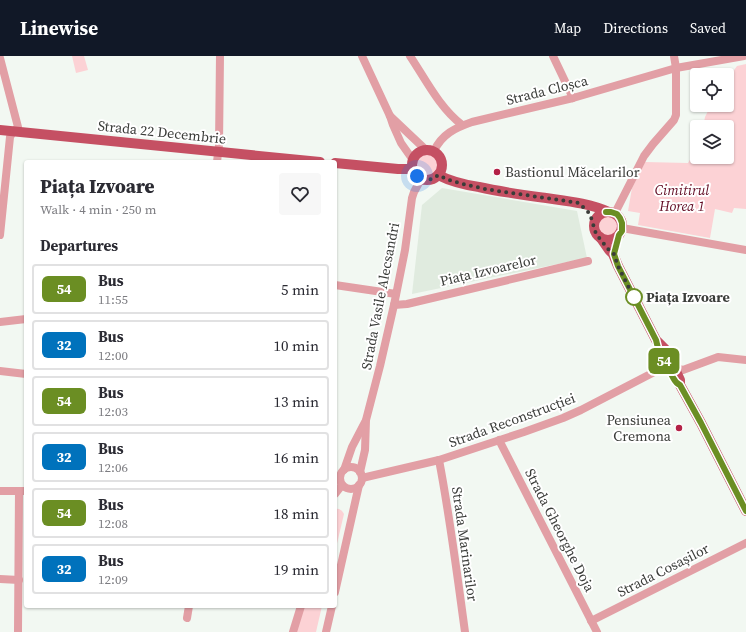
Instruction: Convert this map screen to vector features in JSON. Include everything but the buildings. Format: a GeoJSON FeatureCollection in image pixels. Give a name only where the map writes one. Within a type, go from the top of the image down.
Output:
{"type":"FeatureCollection","features":[{"type":"Feature","properties":{"kind":"main road","name":"Strada 22 Decembrie"},"geometry":{"type":"LineString","coordinates":[[0,130],[218,157],[279,160]]}},
{"type":"Feature","properties":{"kind":"main road"},"geometry":{"type":"LineString","coordinates":[[430,151],[440,156],[442,168],[438,175],[430,180],[424,180],[415,174],[413,164],[419,152],[430,151]]}},
{"type":"Feature","properties":{"kind":"main road"},"geometry":{"type":"LineString","coordinates":[[337,163],[398,169],[413,164]]}},
{"type":"Feature","properties":{"kind":"main road"},"geometry":{"type":"LineString","coordinates":[[438,175],[462,184],[507,193],[597,206],[612,212],[619,216],[622,221],[621,232],[614,254]]}},
{"type":"Feature","properties":{"kind":"main road"},"geometry":{"type":"LineString","coordinates":[[579,203],[590,214],[595,231],[609,250],[614,254],[618,266],[656,340],[658,348],[680,380],[680,385],[746,511]]}},
{"type":"Feature","properties":{"kind":"main road"},"geometry":{"type":"LineString","coordinates":[[594,226],[597,217],[601,214],[612,212]]}},
{"type":"Feature","properties":{"kind":"main road"},"geometry":{"type":"LineString","coordinates":[[600,237],[609,240],[614,239],[621,232]]}},
{"type":"Feature","properties":{"kind":"street"},"geometry":{"type":"LineString","coordinates":[[218,157],[220,56]]}},
{"type":"Feature","properties":{"kind":"street"},"geometry":{"type":"LineString","coordinates":[[362,56],[401,143],[413,164]]}},
{"type":"Feature","properties":{"kind":"street"},"geometry":{"type":"LineString","coordinates":[[410,56],[444,108],[462,125]]}},
{"type":"Feature","properties":{"kind":"street"},"geometry":{"type":"LineString","coordinates":[[553,56],[573,98]]}},
{"type":"Feature","properties":{"kind":"street"},"geometry":{"type":"LineString","coordinates":[[612,212],[644,156],[674,120],[676,115],[676,68],[674,56]]}},
{"type":"Feature","properties":{"kind":"street","name":"Strada Cloșca"},"geometry":{"type":"LineString","coordinates":[[430,151],[449,132],[462,125],[483,118],[573,98],[676,68],[723,58],[744,56]]}},
{"type":"Feature","properties":{"kind":"street"},"geometry":{"type":"LineString","coordinates":[[0,58],[18,127],[10,137],[0,235]]}},
{"type":"Feature","properties":{"kind":"street"},"geometry":{"type":"LineString","coordinates":[[390,116],[430,151]]}},
{"type":"Feature","properties":{"kind":"street","name":"Strada Vasile Alecsandri"},"geometry":{"type":"LineString","coordinates":[[337,583],[365,450],[366,420],[394,305],[405,250],[412,198],[421,179]]}},
{"type":"Feature","properties":{"kind":"street"},"geometry":{"type":"LineString","coordinates":[[621,232],[746,250]]}},
{"type":"Feature","properties":{"kind":"street","name":"Piața Izvoarelor"},"geometry":{"type":"LineString","coordinates":[[394,305],[407,304],[588,261]]}},
{"type":"Feature","properties":{"kind":"street"},"geometry":{"type":"LineString","coordinates":[[337,285],[396,294]]}},
{"type":"Feature","properties":{"kind":"street"},"geometry":{"type":"LineString","coordinates":[[0,322],[24,319]]}},
{"type":"Feature","properties":{"kind":"street"},"geometry":{"type":"LineString","coordinates":[[670,366],[683,370],[718,358],[746,360]]}},
{"type":"Feature","properties":{"kind":"street","name":"Strada Reconstrucției"},"geometry":{"type":"LineString","coordinates":[[360,478],[439,460],[524,432],[575,412],[670,366]]}},
{"type":"Feature","properties":{"kind":"street"},"geometry":{"type":"LineString","coordinates":[[0,371],[24,374]]}},
{"type":"Feature","properties":{"kind":"street","name":"Strada Vasile Alecsandri"},"geometry":{"type":"LineString","coordinates":[[344,470],[352,447],[366,420]]}},
{"type":"Feature","properties":{"kind":"street","name":"Strada Gheorghe Doja"},"geometry":{"type":"LineString","coordinates":[[499,440],[597,632]]}},
{"type":"Feature","properties":{"kind":"street","name":"Strada Marinarilor"},"geometry":{"type":"LineString","coordinates":[[439,460],[458,574],[465,632]]}},
{"type":"Feature","properties":{"kind":"street"},"geometry":{"type":"LineString","coordinates":[[351,467],[358,470],[360,478],[354,489],[348,489],[339,484],[340,475],[344,470],[351,467]]}},
{"type":"Feature","properties":{"kind":"street"},"geometry":{"type":"LineString","coordinates":[[0,491],[23,491],[18,632]]}},
{"type":"Feature","properties":{"kind":"street","name":"Strada Cosașilor"},"geometry":{"type":"LineString","coordinates":[[591,621],[746,543]]}},
{"type":"Feature","properties":{"kind":"street"},"geometry":{"type":"LineString","coordinates":[[0,579],[19,580]]}},
{"type":"Feature","properties":{"kind":"street"},"geometry":{"type":"LineString","coordinates":[[187,618],[189,608]]}},
{"type":"Feature","properties":{"kind":"street"},"geometry":{"type":"LineString","coordinates":[[293,632],[300,608]]}},
{"type":"Feature","properties":{"kind":"street"},"geometry":{"type":"LineString","coordinates":[[326,632],[332,608]]}},
{"type":"Feature","properties":{"kind":"shaded area"},"geometry":{"type":"Polygon","coordinates":[[[442,188],[577,211],[587,258],[412,294],[422,205],[442,188]]]}},
{"type":"Feature","properties":{"kind":"green space"},"geometry":{"type":"Polygon","coordinates":[[[72,56],[84,56],[88,70],[76,73],[72,56]]]}},
{"type":"Feature","properties":{"kind":"green space","name":"Cimitirul Horea 1"},"geometry":{"type":"Polygon","coordinates":[[[746,64],[746,209],[734,208],[732,213],[715,209],[710,238],[638,225],[640,213],[628,211],[632,188],[645,162],[688,163],[690,160],[690,164],[734,164],[734,120],[704,120],[708,112],[734,112],[734,70],[737,66],[746,64]]]}},
{"type":"Feature","properties":{"kind":"green space"},"geometry":{"type":"Polygon","coordinates":[[[427,153],[435,157],[439,165],[435,173],[427,177],[419,173],[415,165],[419,157],[427,153]]]}},
{"type":"Feature","properties":{"kind":"green space"},"geometry":{"type":"Polygon","coordinates":[[[608,215],[616,218],[619,226],[616,234],[608,237],[600,234],[597,226],[600,218],[608,215]]]}},
{"type":"Feature","properties":{"kind":"green space"},"geometry":{"type":"Polygon","coordinates":[[[337,509],[342,511],[344,514],[337,544],[337,509]]]}},
{"type":"Feature","properties":{"kind":"green space"},"geometry":{"type":"Polygon","coordinates":[[[302,608],[322,608],[316,632],[295,632],[302,608]]]}},
{"type":"Feature","properties":{"kind":"bus line","name":"54"},"geometry":{"type":"LineString","coordinates":[[606,212],[617,214],[622,221],[623,226],[614,254],[618,266],[656,340],[660,355],[664,362],[664,367],[669,371],[675,383],[680,385],[746,511]]}},
{"type":"Feature","properties":{"kind":"place","name":"Bastionul Măcelarilor"},"geometry":{"type":"Point","coordinates":[497,172]}},
{"type":"Feature","properties":{"kind":"place","name":"Piața Izvoare"},"geometry":{"type":"Point","coordinates":[634,297]}},
{"type":"Feature","properties":{"kind":"place","name":"Pensiunea Cremona"},"geometry":{"type":"Point","coordinates":[679,428]}},
{"type":"Feature","properties":{"kind":"route"},"geometry":{"type":"LineString","coordinates":[[417,176],[424,180],[430,180],[438,175],[454,182],[507,193],[579,203],[590,214],[596,234],[614,254],[618,266],[634,297]]}}]}
